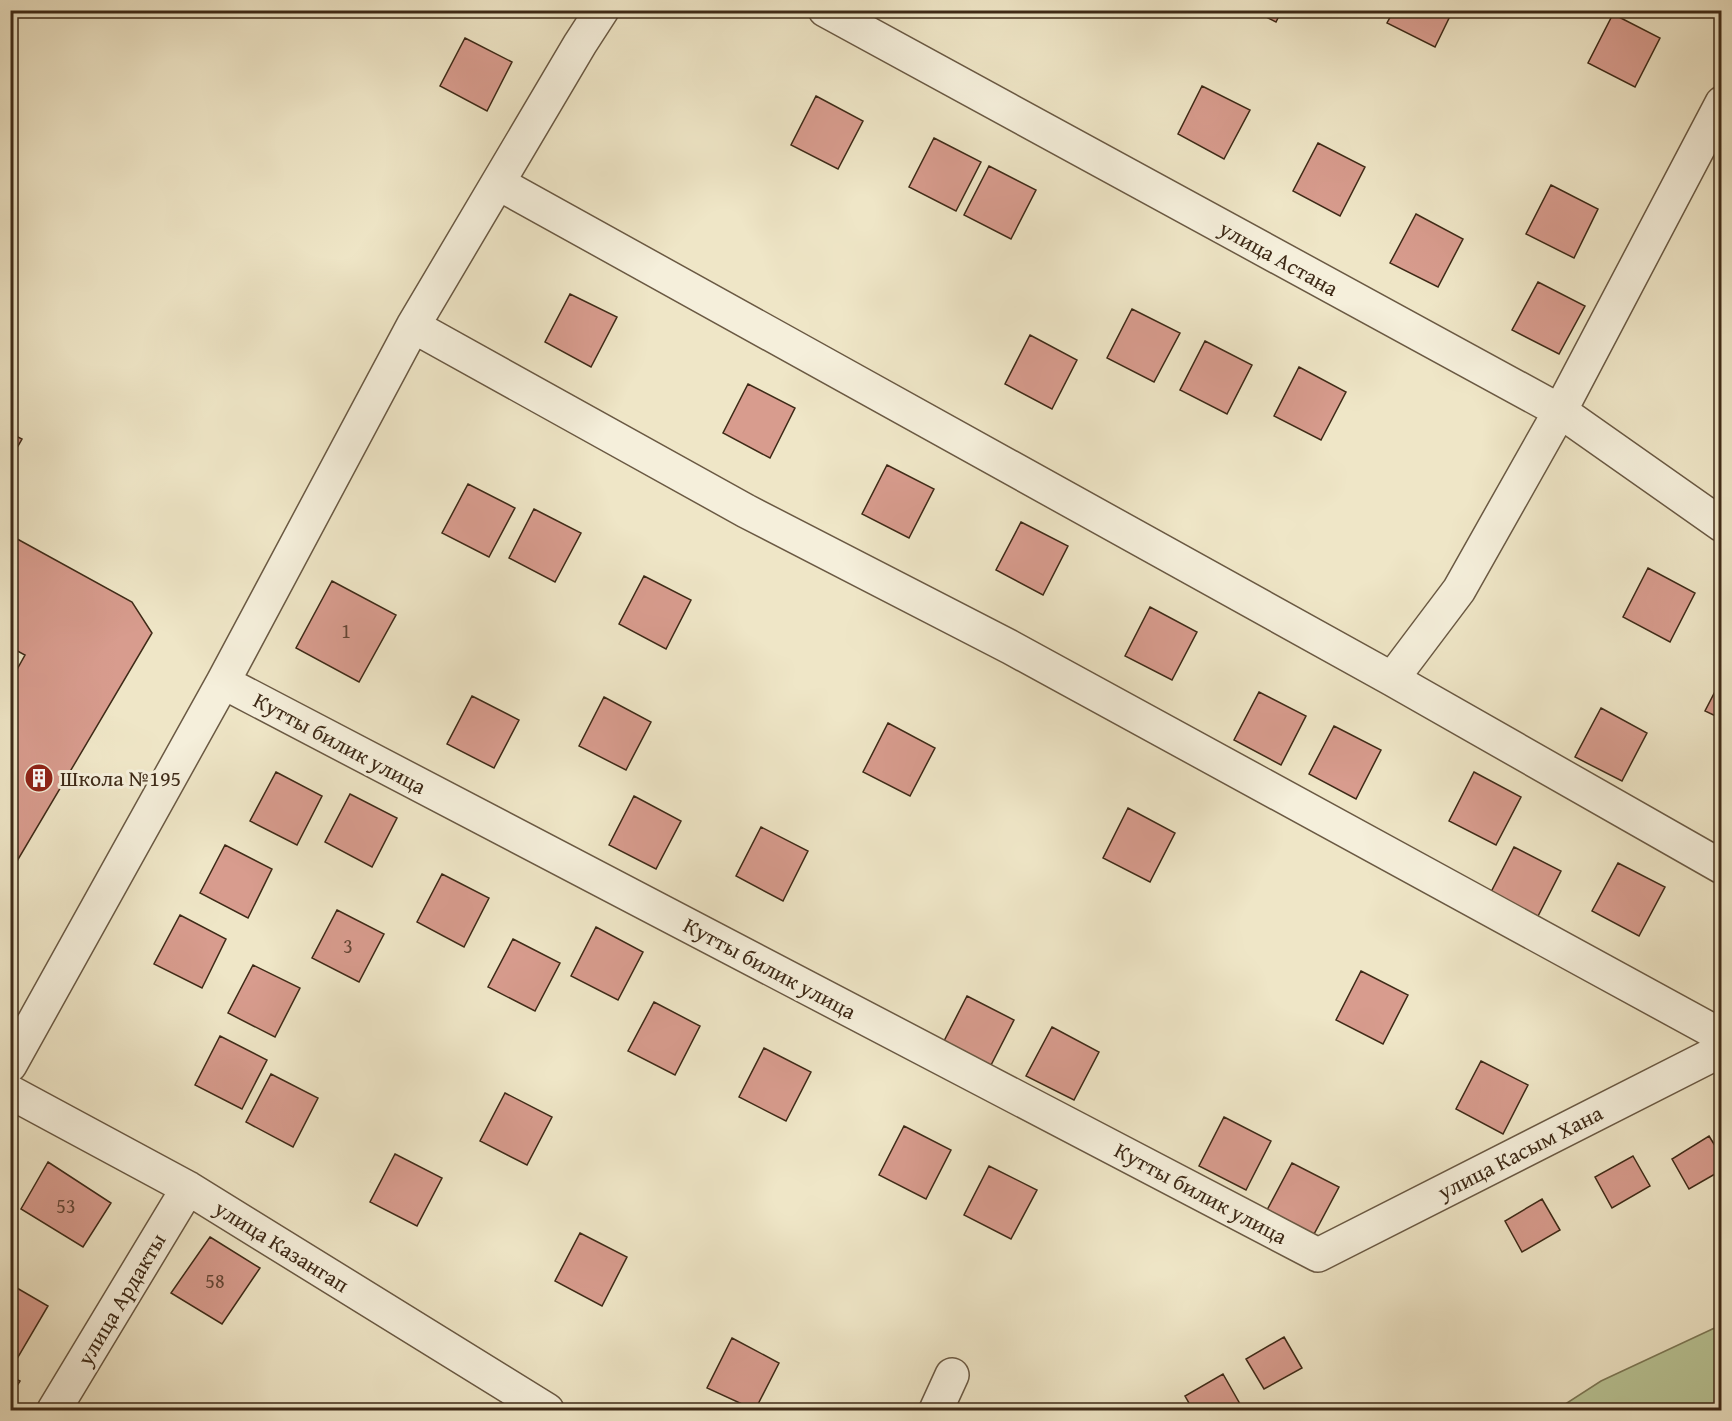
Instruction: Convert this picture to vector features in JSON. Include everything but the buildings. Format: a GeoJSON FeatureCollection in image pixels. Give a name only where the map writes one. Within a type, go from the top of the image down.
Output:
{"type":"FeatureCollection","features":[{"type":"Feature","properties":{"kind":"street"},"geometry":{"type":"LineString","coordinates":[[10,1065],[223,682],[413,326],[602,10]]}},
{"type":"Feature","properties":{"kind":"street","name":"улица Астана"},"geometry":{"type":"LineString","coordinates":[[825,10],[1560,411],[1722,525]]}},
{"type":"Feature","properties":{"kind":"street"},"geometry":{"type":"LineString","coordinates":[[1392,679],[1459,590],[1560,411],[1722,103]]}},
{"type":"Feature","properties":{"kind":"street"},"geometry":{"type":"LineString","coordinates":[[498,183],[1392,679],[1722,867]]}},
{"type":"Feature","properties":{"kind":"street"},"geometry":{"type":"LineString","coordinates":[[413,326],[746,511],[1010,647],[1722,1036]]}},
{"type":"Feature","properties":{"kind":"street","name":"Кутты билик улица"},"geometry":{"type":"LineString","coordinates":[[223,682],[1318,1254]]}},
{"type":"Feature","properties":{"kind":"street","name":"улица Касым Хана"},"geometry":{"type":"LineString","coordinates":[[1318,1254],[1722,1050]]}},
{"type":"Feature","properties":{"kind":"street","name":"улица Казангап"},"geometry":{"type":"LineString","coordinates":[[10,1092],[188,1188],[507,1400],[547,1410]]}},
{"type":"Feature","properties":{"kind":"street","name":"улица Ардакты"},"geometry":{"type":"LineString","coordinates":[[54,1410],[188,1188]]}},
{"type":"Feature","properties":{"kind":"street"},"geometry":{"type":"LineString","coordinates":[[936,1410],[952,1375]]}},
{"type":"Feature","properties":{"kind":"green space"},"geometry":{"type":"Polygon","coordinates":[[[1721,1325],[1721,1410],[1556,1410],[1601,1381],[1721,1325]]]}},
{"type":"Feature","properties":{"kind":"place","name":"Школа №195"},"geometry":{"type":"Point","coordinates":[39,778]}}]}
